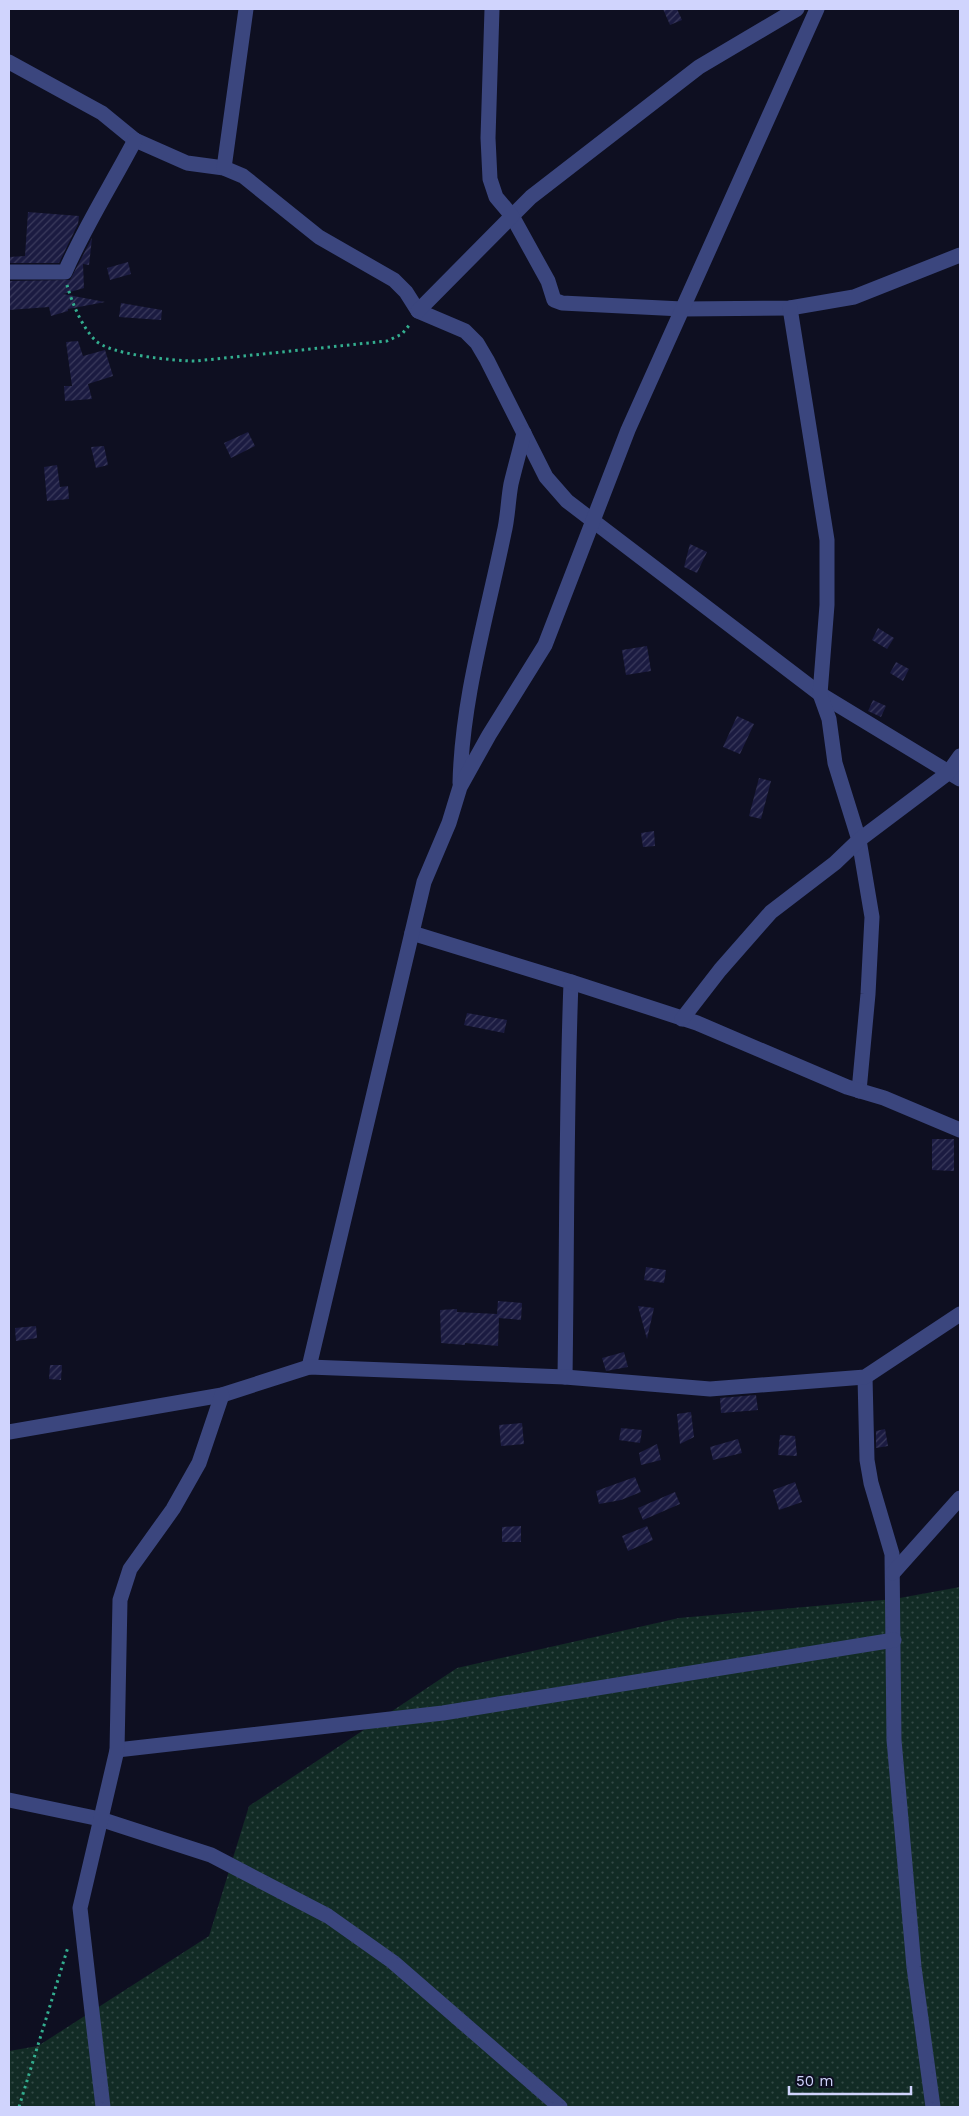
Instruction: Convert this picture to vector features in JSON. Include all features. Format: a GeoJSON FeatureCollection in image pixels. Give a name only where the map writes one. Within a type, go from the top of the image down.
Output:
{"type":"FeatureCollection","features":[{"type":"Feature","properties":{"kind":"street"},"geometry":{"type":"LineString","coordinates":[[224,168],[246,9]]}},
{"type":"Feature","properties":{"kind":"street"},"geometry":{"type":"LineString","coordinates":[[492,9],[488,138],[490,179],[496,197],[512,216],[548,281],[552,297],[556,302],[682,309],[790,308],[854,297],[960,254]]}},
{"type":"Feature","properties":{"kind":"street"},"geometry":{"type":"LineString","coordinates":[[418,311],[531,196],[699,67],[797,9]]}},
{"type":"Feature","properties":{"kind":"street"},"geometry":{"type":"LineString","coordinates":[[309,1367],[424,882],[450,823],[460,787],[489,735],[545,645],[628,430],[817,9]]}},
{"type":"Feature","properties":{"kind":"street"},"geometry":{"type":"LineString","coordinates":[[9,62],[102,113],[135,140],[187,163],[224,168],[242,176],[331,245],[394,280],[406,292],[418,311],[465,331],[477,344],[546,477],[567,500],[820,694],[954,776]]}},
{"type":"Feature","properties":{"kind":"street"},"geometry":{"type":"LineString","coordinates":[[9,272],[65,272],[90,219],[113,183],[135,140]]}},
{"type":"Feature","properties":{"kind":"street"},"geometry":{"type":"LineString","coordinates":[[790,308],[827,540],[827,605],[820,694],[829,719],[835,762],[859,840],[872,917],[873,934],[859,1091]]}},
{"type":"Feature","properties":{"kind":"street"},"geometry":{"type":"LineString","coordinates":[[460,787],[461,756],[485,611],[505,532],[511,486],[524,433]]}},
{"type":"Feature","properties":{"kind":"street"},"geometry":{"type":"LineString","coordinates":[[682,1019],[720,970],[771,912],[835,863],[859,840],[954,776],[960,756]]}},
{"type":"Feature","properties":{"kind":"street"},"geometry":{"type":"LineString","coordinates":[[412,933],[571,982],[742,1040],[859,1091],[884,1098],[960,1130]]}},
{"type":"Feature","properties":{"kind":"street"},"geometry":{"type":"LineString","coordinates":[[565,1377],[569,1145],[568,1066],[571,982]]}},
{"type":"Feature","properties":{"kind":"street"},"geometry":{"type":"LineString","coordinates":[[9,1432],[222,1395],[309,1367],[565,1377],[710,1389],[865,1377],[960,1314]]}},
{"type":"Feature","properties":{"kind":"street"},"geometry":{"type":"LineString","coordinates":[[865,1377],[868,1460],[871,1483],[892,1554],[894,1740],[914,1967],[933,2107]]}},
{"type":"Feature","properties":{"kind":"street"},"geometry":{"type":"LineString","coordinates":[[103,2107],[80,1908],[117,1750],[120,1600],[130,1569],[173,1509],[199,1463],[222,1395]]}},
{"type":"Feature","properties":{"kind":"street"},"geometry":{"type":"LineString","coordinates":[[893,1573],[960,1498]]}},
{"type":"Feature","properties":{"kind":"street"},"geometry":{"type":"LineString","coordinates":[[117,1750],[443,1713],[894,1640]]}},
{"type":"Feature","properties":{"kind":"street"},"geometry":{"type":"LineString","coordinates":[[9,1800],[100,1819],[211,1855],[328,1916],[393,1962],[560,2107]]}},
{"type":"Feature","properties":{"kind":"path"},"geometry":{"type":"LineString","coordinates":[[65,272],[68,288],[79,315],[96,342],[133,354],[172,361],[206,360],[387,341],[402,334],[418,311]]}},
{"type":"Feature","properties":{"kind":"path"},"geometry":{"type":"LineString","coordinates":[[19,2107],[68,1945]]}},
{"type":"Feature","properties":{"kind":"green space"},"geometry":{"type":"Polygon","coordinates":[[[960,1587],[960,2107],[9,2107],[9,2051],[38,2046],[209,1936],[249,1806],[457,1668],[679,1618],[894,1599],[960,1587]]]}},
{"type":"Feature","properties":{"kind":"building"},"geometry":{"type":"Polygon","coordinates":[[[663,9],[677,9],[682,20],[670,25],[663,9]]]}},
{"type":"Feature","properties":{"kind":"building"},"geometry":{"type":"Polygon","coordinates":[[[28,212],[79,216],[78,224],[59,263],[9,263],[9,257],[25,256],[28,212]]]}},
{"type":"Feature","properties":{"kind":"building"},"geometry":{"type":"Polygon","coordinates":[[[92,238],[89,265],[83,264],[84,288],[63,294],[105,302],[68,309],[68,311],[51,316],[49,307],[9,310],[9,281],[70,280],[92,238]]]}},
{"type":"Feature","properties":{"kind":"building"},"geometry":{"type":"Polygon","coordinates":[[[128,262],[131,274],[110,280],[107,268],[128,262]]]}},
{"type":"Feature","properties":{"kind":"building"},"geometry":{"type":"Polygon","coordinates":[[[121,303],[162,310],[161,320],[119,317],[121,303]]]}},
{"type":"Feature","properties":{"kind":"building"},"geometry":{"type":"Polygon","coordinates":[[[78,341],[83,356],[105,350],[113,376],[88,384],[92,399],[65,401],[64,386],[72,386],[66,342],[78,341]]]}},
{"type":"Feature","properties":{"kind":"building"},"geometry":{"type":"Polygon","coordinates":[[[248,432],[255,446],[231,458],[224,443],[248,432]]]}},
{"type":"Feature","properties":{"kind":"building"},"geometry":{"type":"Polygon","coordinates":[[[104,446],[108,465],[96,468],[91,447],[104,446]]]}},
{"type":"Feature","properties":{"kind":"building"},"geometry":{"type":"Polygon","coordinates":[[[57,465],[60,487],[68,486],[69,499],[47,501],[44,467],[57,465]]]}},
{"type":"Feature","properties":{"kind":"building"},"geometry":{"type":"Polygon","coordinates":[[[690,544],[707,552],[697,573],[684,567],[690,544]]]}},
{"type":"Feature","properties":{"kind":"building"},"geometry":{"type":"Polygon","coordinates":[[[878,628],[894,638],[887,649],[872,640],[878,628]]]}},
{"type":"Feature","properties":{"kind":"building"},"geometry":{"type":"Polygon","coordinates":[[[647,646],[651,671],[626,675],[622,650],[647,646]]]}},
{"type":"Feature","properties":{"kind":"building"},"geometry":{"type":"Polygon","coordinates":[[[896,662],[909,669],[903,681],[890,673],[896,662]]]}},
{"type":"Feature","properties":{"kind":"building"},"geometry":{"type":"Polygon","coordinates":[[[873,700],[886,706],[881,717],[868,711],[873,700]]]}},
{"type":"Feature","properties":{"kind":"building"},"geometry":{"type":"Polygon","coordinates":[[[737,716],[754,724],[740,754],[723,747],[737,716]]]}},
{"type":"Feature","properties":{"kind":"building"},"geometry":{"type":"Polygon","coordinates":[[[759,778],[771,781],[761,819],[749,816],[759,778]]]}},
{"type":"Feature","properties":{"kind":"building"},"geometry":{"type":"Polygon","coordinates":[[[654,831],[655,846],[643,847],[641,833],[654,831]]]}},
{"type":"Feature","properties":{"kind":"building"},"geometry":{"type":"Polygon","coordinates":[[[467,1013],[507,1020],[504,1033],[464,1025],[467,1013]]]}},
{"type":"Feature","properties":{"kind":"building"},"geometry":{"type":"Polygon","coordinates":[[[932,1139],[954,1139],[954,1171],[932,1170],[932,1139]]]}},
{"type":"Feature","properties":{"kind":"building"},"geometry":{"type":"Polygon","coordinates":[[[646,1267],[666,1270],[664,1283],[644,1280],[646,1267]]]}},
{"type":"Feature","properties":{"kind":"building"},"geometry":{"type":"Polygon","coordinates":[[[498,1301],[522,1303],[521,1320],[499,1318],[498,1346],[441,1343],[440,1310],[457,1309],[457,1312],[497,1314],[498,1301]]]}},
{"type":"Feature","properties":{"kind":"building"},"geometry":{"type":"Polygon","coordinates":[[[638,1306],[654,1308],[647,1339],[638,1306]]]}},
{"type":"Feature","properties":{"kind":"building"},"geometry":{"type":"Polygon","coordinates":[[[36,1326],[37,1338],[16,1341],[15,1328],[36,1326]]]}},
{"type":"Feature","properties":{"kind":"building"},"geometry":{"type":"Polygon","coordinates":[[[624,1352],[628,1367],[606,1371],[602,1358],[624,1352]]]}},
{"type":"Feature","properties":{"kind":"building"},"geometry":{"type":"Polygon","coordinates":[[[50,1365],[62,1365],[61,1380],[49,1379],[50,1365]]]}},
{"type":"Feature","properties":{"kind":"building"},"geometry":{"type":"Polygon","coordinates":[[[756,1395],[758,1410],[721,1413],[720,1398],[756,1395]]]}},
{"type":"Feature","properties":{"kind":"building"},"geometry":{"type":"Polygon","coordinates":[[[691,1412],[694,1437],[680,1444],[677,1414],[691,1412]]]}},
{"type":"Feature","properties":{"kind":"building"},"geometry":{"type":"Polygon","coordinates":[[[522,1423],[524,1444],[501,1446],[499,1425],[522,1423]]]}},
{"type":"Feature","properties":{"kind":"building"},"geometry":{"type":"Polygon","coordinates":[[[621,1428],[642,1430],[640,1443],[619,1440],[621,1428]]]}},
{"type":"Feature","properties":{"kind":"building"},"geometry":{"type":"Polygon","coordinates":[[[885,1429],[888,1446],[876,1448],[876,1431],[885,1429]]]}},
{"type":"Feature","properties":{"kind":"building"},"geometry":{"type":"Polygon","coordinates":[[[780,1435],[795,1436],[797,1456],[778,1455],[780,1435]]]}},
{"type":"Feature","properties":{"kind":"building"},"geometry":{"type":"Polygon","coordinates":[[[738,1439],[742,1453],[713,1460],[710,1447],[738,1439]]]}},
{"type":"Feature","properties":{"kind":"building"},"geometry":{"type":"Polygon","coordinates":[[[657,1444],[661,1460],[641,1465],[639,1453],[657,1444]]]}},
{"type":"Feature","properties":{"kind":"building"},"geometry":{"type":"Polygon","coordinates":[[[635,1477],[641,1492],[621,1500],[599,1504],[596,1491],[635,1477]]]}},
{"type":"Feature","properties":{"kind":"building"},"geometry":{"type":"Polygon","coordinates":[[[795,1482],[802,1502],[779,1510],[773,1490],[795,1482]]]}},
{"type":"Feature","properties":{"kind":"building"},"geometry":{"type":"Polygon","coordinates":[[[675,1492],[680,1504],[643,1520],[638,1508],[675,1492]]]}},
{"type":"Feature","properties":{"kind":"building"},"geometry":{"type":"Polygon","coordinates":[[[521,1526],[521,1542],[502,1542],[502,1527],[521,1526]]]}},
{"type":"Feature","properties":{"kind":"building"},"geometry":{"type":"Polygon","coordinates":[[[647,1526],[653,1540],[628,1551],[622,1536],[647,1526]]]}}]}
